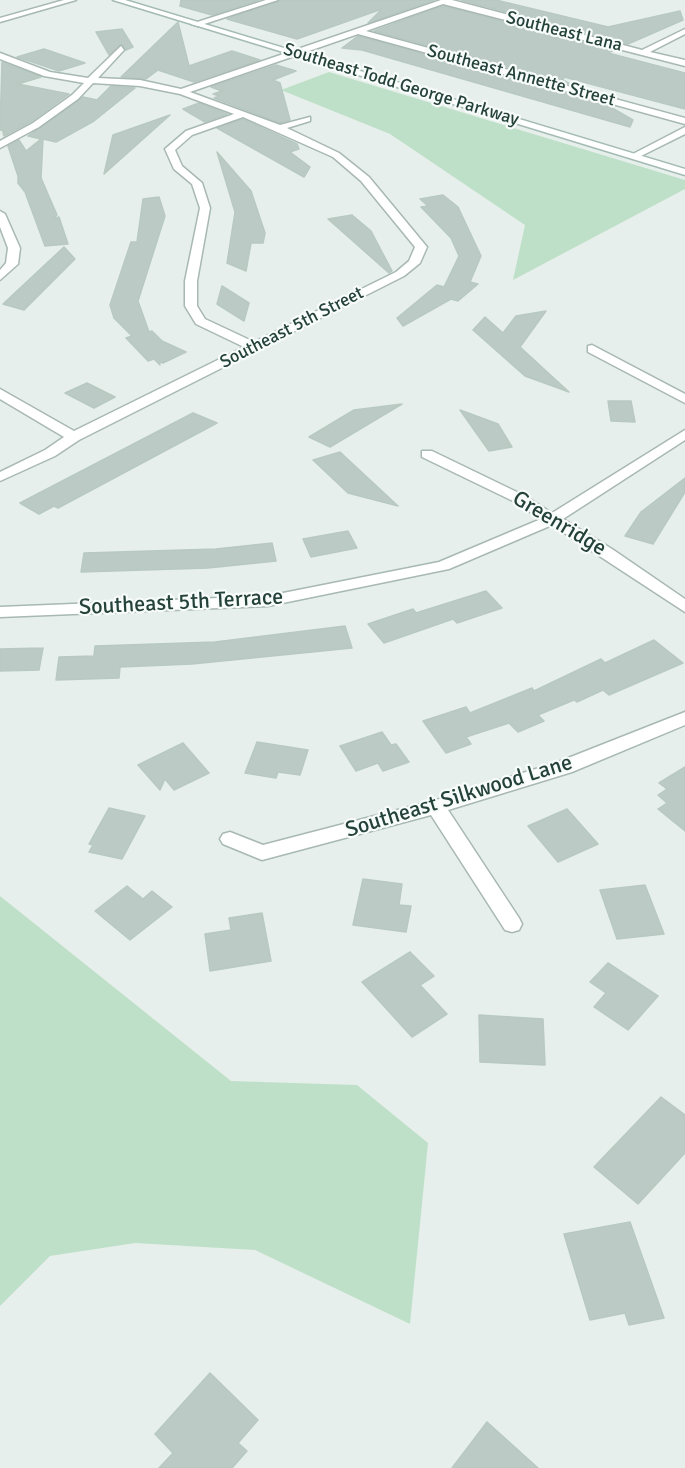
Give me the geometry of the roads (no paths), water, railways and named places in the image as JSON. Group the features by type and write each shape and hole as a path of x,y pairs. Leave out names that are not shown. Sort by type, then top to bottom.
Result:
{"street":[{"path":"0,20 72,0"},
{"name":"Southeast Todd George Parkway","path":"117,0 296,51 685,172"},
{"path":"195,24 274,0"},
{"path":"182,92 446,1"},
{"name":"Southeast Lana","path":"446,1 685,63"},
{"name":"Southeast Annette Street","path":"357,31 685,121"},
{"path":"642,52 685,32"},
{"path":"0,145 56,111 92,80 121,48"},
{"path":"0,56 47,74 140,83 182,92 278,128 307,119"},
{"path":"242,114 189,133 170,149 178,167 197,183 205,208 190,281 191,306 200,321 254,347"},
{"name":"Southeast 5th Street","path":"0,477 50,453 74,437 400,274 414,263 421,247 365,179 336,155 278,128"},
{"path":"634,156 685,130"},
{"path":"0,214 14,248 12,264 0,277"},
{"path":"592,350 685,399"},
{"path":"0,393 74,437"},
{"name":"Southeast 5th Terrace","path":"0,612 268,601 443,566 550,520 685,434"},
{"name":"Greenridge","path":"427,454 518,498 550,520 607,552 685,607"},
{"name":"Southeast Silkwood Lane","path":"230,839 261,853 436,807 565,767 685,718"},
{"path":"436,807 512,924"}]}
